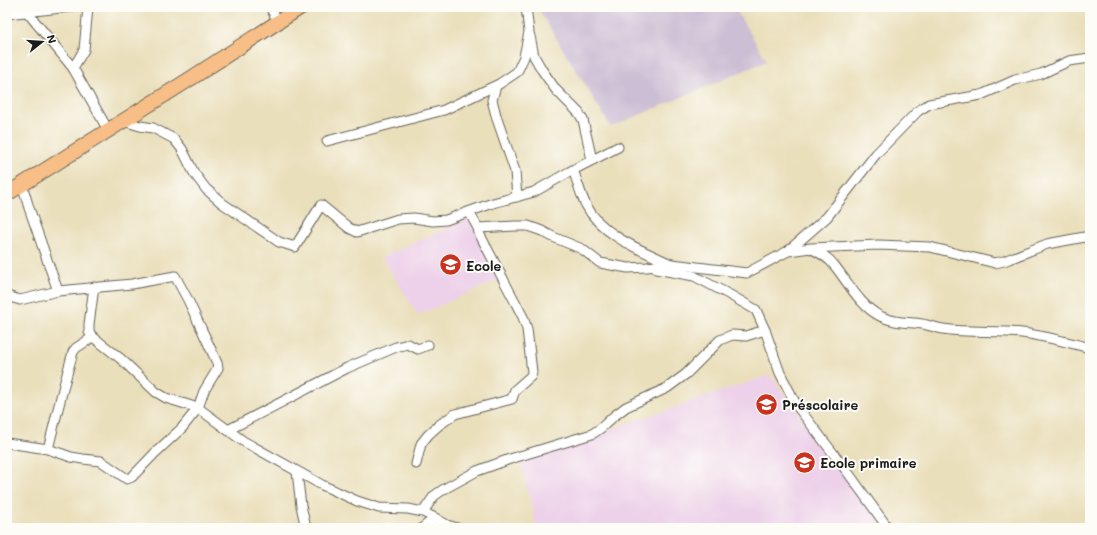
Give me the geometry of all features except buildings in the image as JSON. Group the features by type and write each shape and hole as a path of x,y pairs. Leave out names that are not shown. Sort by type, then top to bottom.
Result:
{"main road":[{"path":"7,194 301,7"}],"street":[{"path":"7,14 24,9 57,9 70,7"},
{"path":"73,68 84,50 88,7"},
{"path":"270,7 278,21"},
{"path":"526,7 528,32 534,56 556,90 583,120 592,160"},
{"path":"24,9 73,68 108,130"},
{"path":"328,141 444,110 496,86 517,72 524,57 528,32"},
{"path":"478,228 528,226 582,249 600,263 628,268 646,268 672,264 748,273 788,251 827,217 876,154 918,111 929,104 981,95 1014,80 1041,74 1069,61 1090,58"},
{"path":"496,86 492,100 515,171 517,197"},
{"path":"123,121 153,128 174,139 182,149 194,173 206,189 222,203 279,242 294,247 322,205 349,228 357,232 398,219 414,218 433,221 446,220 493,203 534,192 618,147"},
{"path":"573,170 585,205 600,223 627,244 672,264"},
{"path":"22,184 28,208 58,291"},
{"path":"416,464 421,444 439,425 455,414 512,399 515,390 531,376 532,372 528,329 469,212"},
{"path":"788,251 811,248 878,245 930,247 995,263 1048,244 1090,236"},
{"path":"811,248 824,255 834,264 853,291 866,305 879,316 892,321 949,329 1046,336 1090,348"},
{"path":"646,268 694,276 756,310 766,330 780,373 797,406 888,528"},
{"path":"7,296 20,300 58,291 132,284 175,276 188,300 218,368 204,391 198,408 182,428 155,452 132,477 127,479 101,461 71,457 48,449 7,443"},
{"path":"94,287 89,332 121,359 156,392 166,398 198,408 243,441 322,485 369,506 379,508 408,509 423,512 447,525 457,528"},
{"path":"423,512 434,496 478,471 510,459 592,434 626,407 667,388 690,370 720,340 732,335 746,336 766,330"},
{"path":"48,449 73,352 76,348 94,337"},
{"path":"228,430 346,368 396,347 408,344 418,348 428,345"},
{"path":"297,472 301,506 306,528"},
{"path":"422,528 435,518"}],"shaded area":[{"path":"537,7 734,7 767,61 611,127"},
{"path":"469,218 501,279 418,315 382,257"},
{"path":"770,375 885,528 537,528 520,460"}],"place":[{"name":"Ecole","path":"450,265"},
{"name":"Préscolaire","path":"767,404"},
{"name":"Ecole primaire","path":"805,462"}]}
